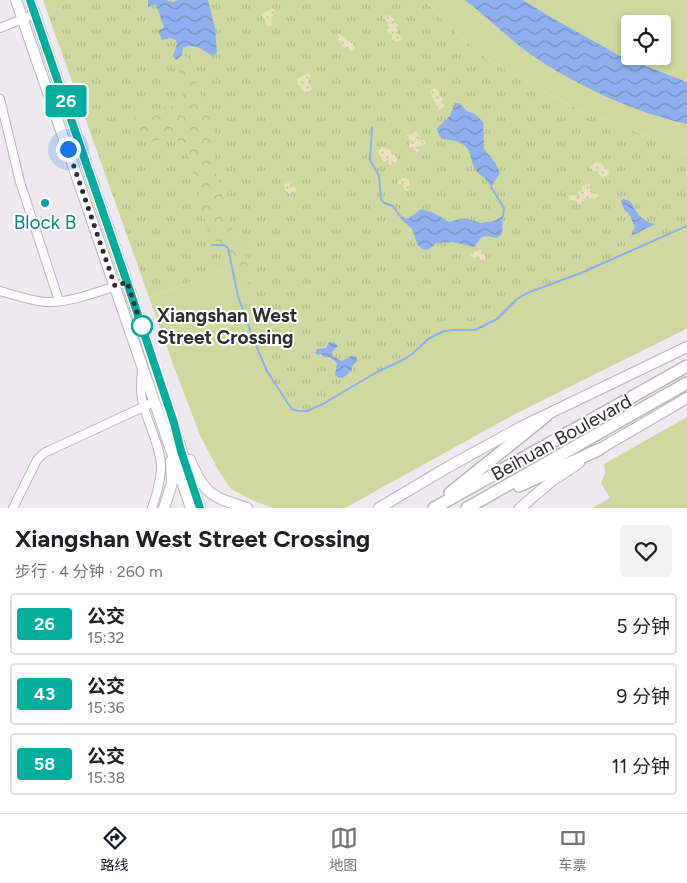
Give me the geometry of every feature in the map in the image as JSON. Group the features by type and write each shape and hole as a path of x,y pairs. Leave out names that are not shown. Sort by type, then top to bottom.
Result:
{"highway":[{"name":"Beihuan Boulevard","path":"434,508 687,366"},
{"name":"Beihuan Boulevard","path":"468,508 687,383"},
{"path":"429,508 546,416"},
{"path":"468,508 598,450"}],"main road":[{"path":"16,0 165,435 194,504"},
{"path":"30,0 174,423 194,504"},
{"path":"380,507 472,453 687,347"},
{"path":"520,508 553,480 598,450 687,398"},
{"path":"174,423 200,481 206,489 219,499 247,508"},
{"path":"164,508 170,494 172,476 165,435"}],"street":[{"path":"0,28 35,14"},
{"path":"0,99 20,182 59,301"},
{"path":"0,291 39,301 59,301 127,282"},
{"path":"142,367 140,389 160,456 161,466 159,488 152,508"},
{"path":"13,508 37,460 44,453 154,402"}],"green space":[{"path":"43,0 424,0 457,34 488,59 527,82 577,109 656,139 687,155 687,226 581,273 527,293 517,299 497,319 475,330 444,331 403,360 377,372 323,404 307,411 292,409 267,371 252,336 238,296 232,267 149,297"},
{"path":"424,0 687,0 687,155 656,139 577,109 488,59 457,34"},
{"path":"182,55 188,58 196,85 215,128 214,168 225,197 230,225 245,251 251,282 236,286 228,248 224,243 210,240 186,145 170,138 143,143 136,131 134,115 184,103 176,61"},
{"path":"687,226 687,328 515,414 345,508 273,508 231,489 217,468 200,435 149,297 232,267 247,322 271,378 292,409 307,411 412,354 428,339 444,331 475,330 497,319 517,299 527,293 581,273"},
{"path":"687,417 687,508 592,508 610,498 601,483 605,473 604,464"}],"sand":[{"path":"272,8 275,11 271,19 272,25 268,27 262,14"},
{"path":"390,15 394,19 394,23 399,27 396,33 400,36 401,40 397,42 392,39 392,35 387,31 388,23 383,17"},
{"path":"338,34 341,34 352,43 355,47 354,51 351,52 348,48 342,47 336,38"},
{"path":"308,73 311,75 308,81 312,89 304,92 297,79"},
{"path":"435,87 439,92 439,96 443,98 442,102 445,106 439,110 430,92"},
{"path":"415,132 420,137 418,141 424,140 426,143 419,146 419,152 415,151 413,147 409,147 411,140 408,139 407,135"},
{"path":"382,146 398,157 397,162 391,165 388,164 390,159 384,162 378,152"},
{"path":"596,162 604,166 604,169 609,170 608,175 602,177 598,170 594,172 590,167"},
{"path":"406,177 409,180 409,190 407,191 404,190 403,184 399,185 398,183 399,180"},
{"path":"290,183 290,189 294,186 297,188 295,193 289,194 285,190 284,184"},
{"path":"590,183 590,192 599,196 597,199 584,199 584,203 580,205 577,201 567,199 568,196 575,195 580,198 578,192 582,190 582,186"},
{"path":"480,250 486,256 485,260 470,256 470,253"}],"water":[{"path":"148,0 173,2 178,0 208,0 215,28 217,52 213,56 195,46 187,46 183,48 182,55 176,60 173,56 177,44 176,40 170,38 162,40 158,30 164,28 156,4 148,7"},
{"path":"465,0 523,0 621,56 621,65 643,65 687,82 687,124 647,113 585,86 547,65 513,41"},
{"path":"455,103 459,103 483,122 484,149 496,164 500,173 491,187 487,180 476,170 464,145 452,140 442,139 439,135 437,128 450,116"},
{"path":"623,199 630,201 643,219 655,224 631,236 635,227 629,214 624,209 621,201"},
{"path":"421,209 432,212 449,222 464,218 481,223 494,221 503,216 502,234 497,238 483,237 474,247 453,242 437,243 425,250 419,246 413,231 403,222 400,216 408,219"},
{"path":"329,342 335,343 338,346 332,352 333,356 342,361 351,356 356,356 357,361 352,366 352,369 342,378 335,375 337,363 330,357 324,357 321,354 315,353 317,349 326,348"}],"waterway":[{"path":"372,127 370,160 379,176 381,199 384,203 393,206 400,216"},
{"path":"491,187 504,208 503,216"},
{"path":"212,245 224,245 228,248 238,296 267,371 292,409 307,411 323,404 377,372 403,360 428,339 444,331 475,330 497,319 517,299 527,293 581,273 687,226"}],"bus line":[{"name":"26","path":"30,0 127,282 200,508"}],"place":[{"name":"Block B","path":"45,203"},
{"name":"Xiangshan West Street Crossing","path":"142,326"}],"route":[{"path":"68,149 115,286 127,282 143,331 142,326"}]}
